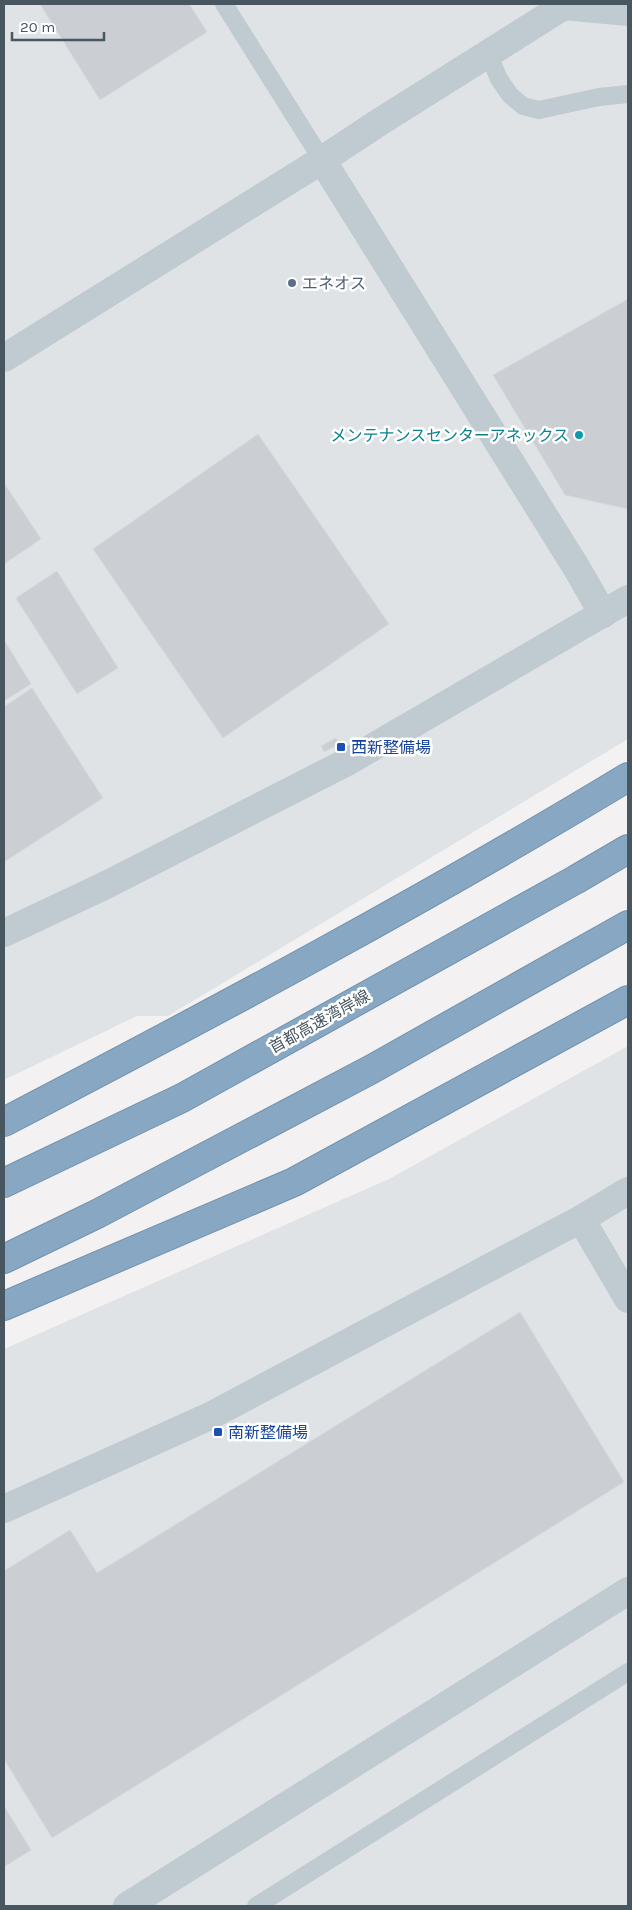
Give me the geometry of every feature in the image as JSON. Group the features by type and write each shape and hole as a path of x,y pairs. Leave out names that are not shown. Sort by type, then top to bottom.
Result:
{"highway":[{"path":"4,1122 314,958 550,824 628,777"},
{"name":"首都高速湾岸線","path":"4,1183 182,1098 575,880 628,848"},
{"path":"4,1259 97,1214 372,1069 628,925"},
{"path":"4,1306 294,1182 628,1000"}],"street":[{"path":"4,358 322,160 565,5 628,12"},
{"path":"322,160 571,559 603,614"},
{"path":"4,933 106,885 348,761 628,599"},
{"path":"4,1509 210,1416 580,1220 628,1191"},
{"path":"580,1220 628,1299"},
{"path":"127,1906 628,1591"}],"lane":[{"path":"224,4 322,160"},
{"path":"488,53 499,79 510,95 523,106 539,110 599,97 628,94"},
{"path":"256,1906 628,1672"}],"shaded area":[{"path":"4,4 628,4 628,739 168,1016 137,1016 4,1080"},
{"path":"628,1046 628,1906 4,1906 4,1349 389,1179"}],"building":[{"path":"40,4 189,4 207,32 100,100"},
{"name":"メンテナンスセンターアネックス","path":"628,299 628,509 565,495 493,375"},
{"path":"258,434 389,624 223,738 93,549"},
{"path":"4,483 41,539 4,564"},
{"path":"57,571 118,668 77,694 16,598"},
{"path":"4,640 31,684 4,701"},
{"path":"32,688 103,798 4,862 4,707"},
{"path":"336,738 339,744 324,752 321,746"},
{"path":"520,1312 624,1482 52,1838 4,1759 4,1571 70,1530 97,1573"},
{"path":"4,1806 31,1850 4,1867"}],"place":[{"name":"エネオス","path":"292,283"},
{"name":"メンテナンスセンターアネックス","path":"579,435"},
{"name":"西新整備場","path":"341,747"},
{"name":"南新整備場","path":"218,1432"}]}
